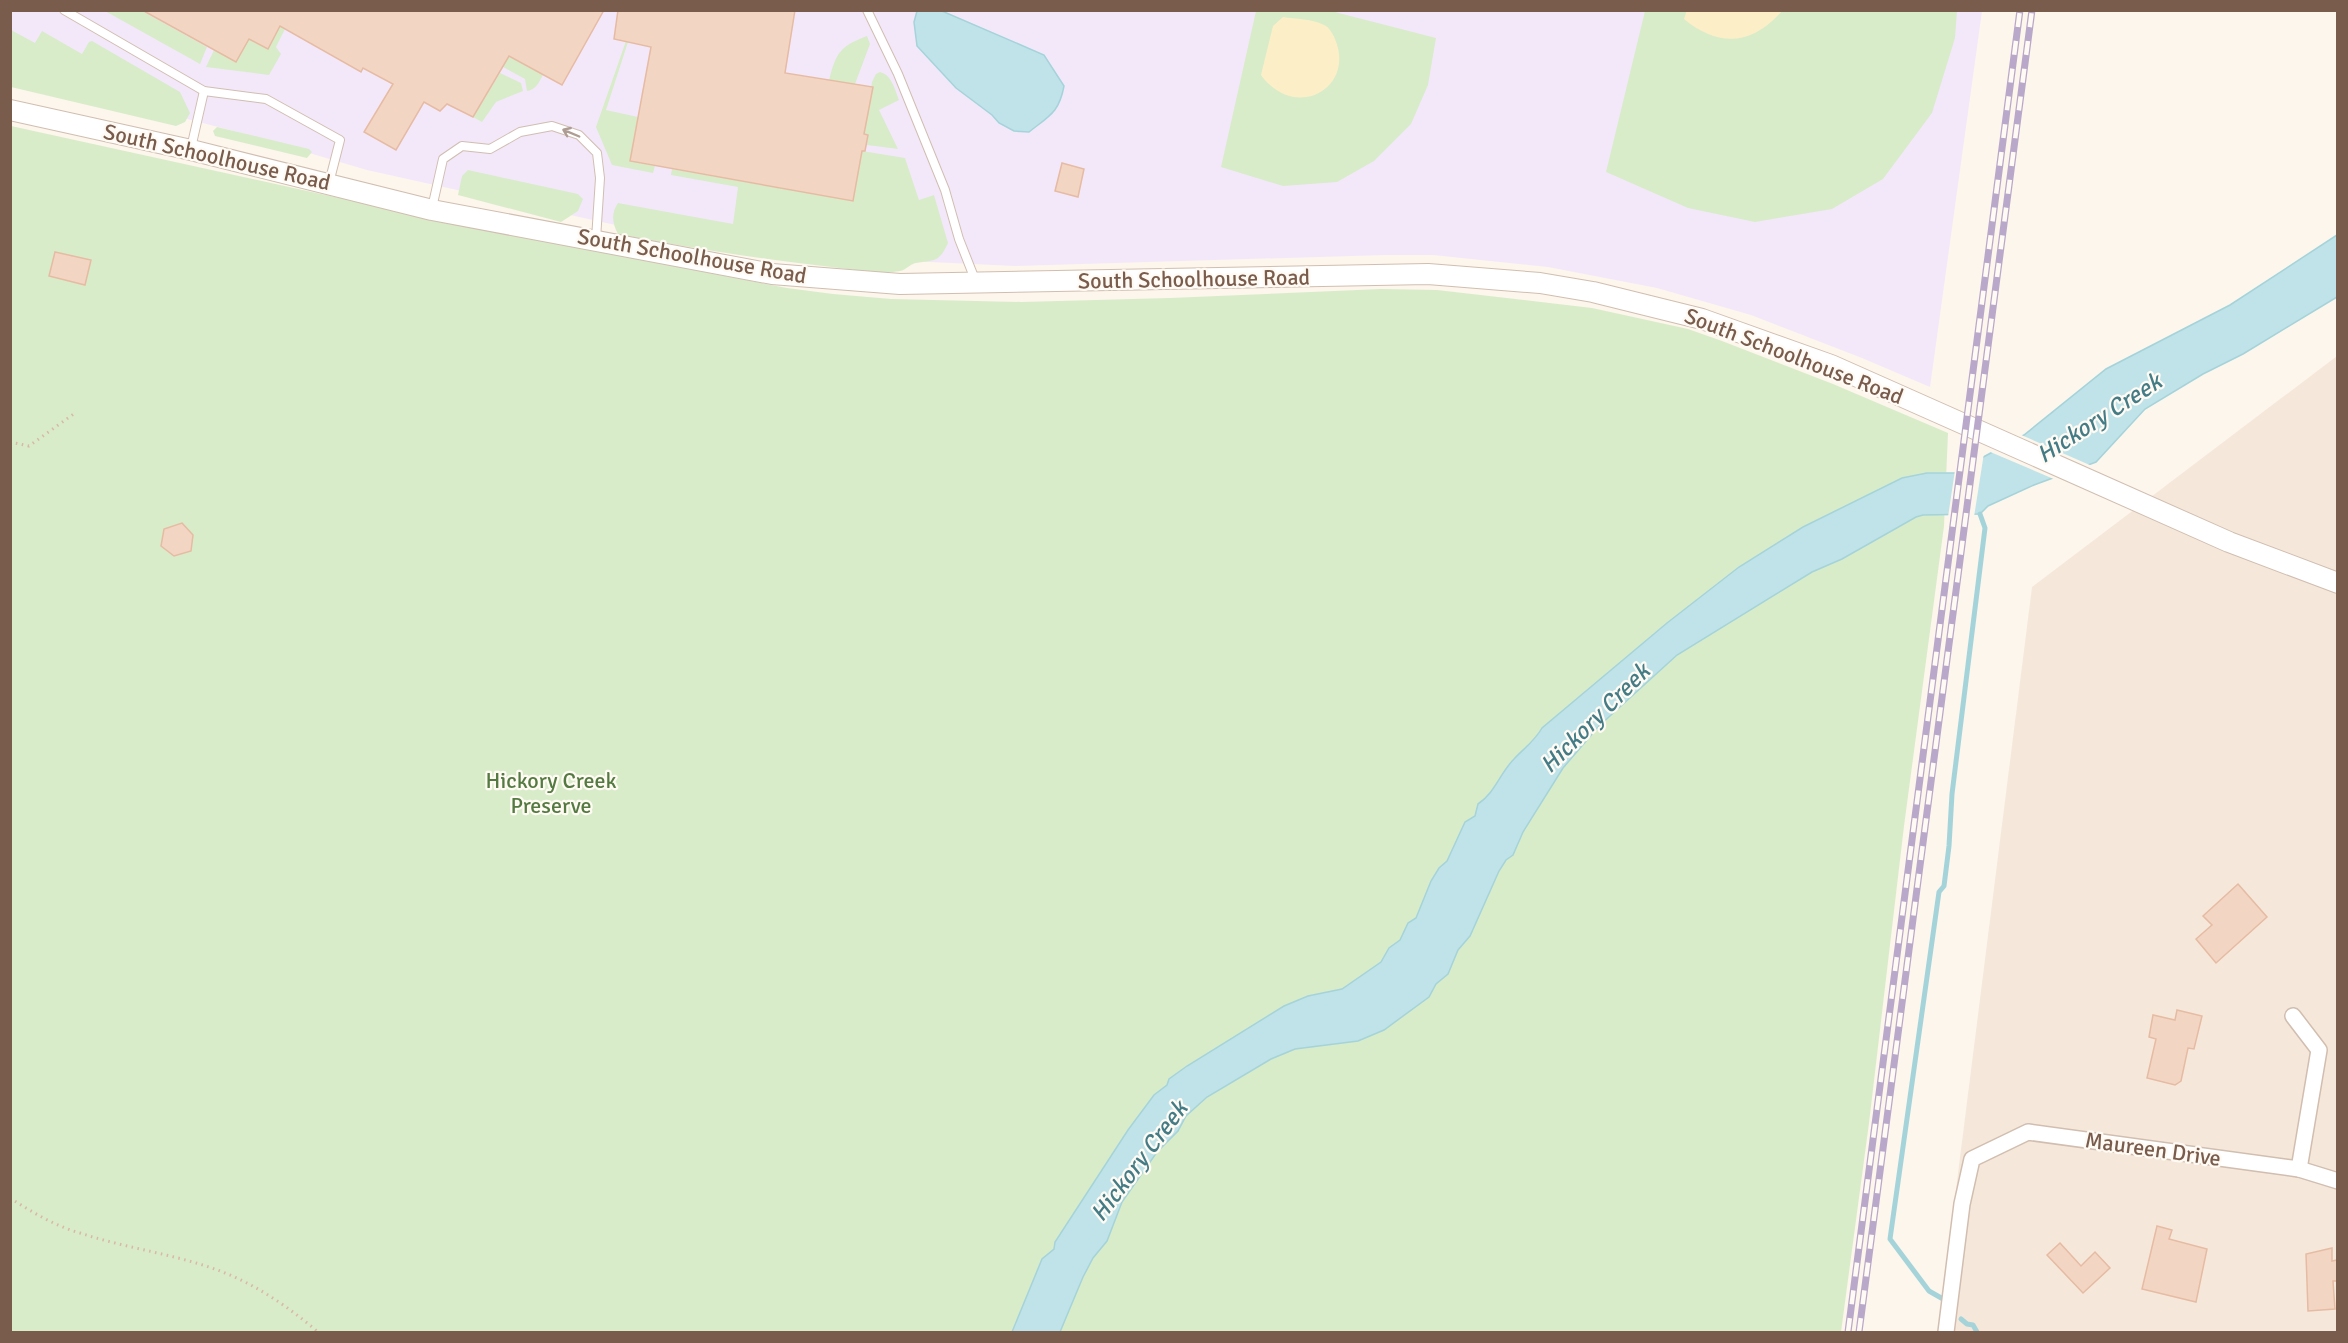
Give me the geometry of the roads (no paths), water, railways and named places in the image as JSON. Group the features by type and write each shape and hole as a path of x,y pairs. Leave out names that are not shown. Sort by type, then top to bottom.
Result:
{"street":[{"name":"South Schoolhouse Road","path":"10,110 191,150 432,210 772,274 900,284 1428,274 1540,284 1593,292 1702,319 1831,365 2229,542 2337,583"},
{"path":"2293,1016 2319,1050 2299,1169"},
{"name":"Maureen Drive","path":"1946,1332 1962,1204 1972,1159 2028,1132 2299,1169 2337,1181"}],"lane":[{"path":"64,10 204,91 266,99 340,140 329,183"},
{"path":"867,10 898,74 945,190 959,238 977,283"},
{"path":"191,150 204,91"},
{"path":"432,210 443,159 462,146 490,149 520,132 552,126 579,135 597,153 600,178 596,241"}],"water":[{"path":"917,11 942,11 1044,55 1064,86 1056,108 1048,118 1029,132 1014,131 999,123 956,88 917,46 914,22"},
{"name":"Hickory Creek","path":"2337,235 2337,297 2243,354 2203,374 2145,409 2096,462 2034,485 1988,506 1980,514 1916,517 1842,559 1812,572 1677,655 1599,726 1563,768 1523,832 1513,855 1506,860 1499,871 1470,936 1458,950 1448,974 1436,984 1429,997 1384,1030 1358,1041 1295,1049 1271,1059 1207,1097 1186,1116 1178,1131 1157,1152 1122,1202 1107,1241 1093,1258 1083,1277 1060,1332 1012,1332 1042,1259 1054,1249 1055,1242 1128,1130 1154,1095 1167,1085 1169,1079 1187,1066 1284,1006 1308,996 1342,989 1381,962 1389,948 1400,940 1408,923 1416,918 1431,881 1439,868 1447,861 1465,822 1475,816 1478,804 1489,794 1509,765 1542,728 1667,623 1739,567 1803,527 1902,478 1927,473 1961,473 1976,461 2024,435 2106,369 2230,305"}],"waterway":[{"path":"1943,1299 1929,1291 1890,1239 1939,892 1944,886 1949,846 1952,794 1985,528 1980,514"},
{"path":"1961,1319 1973,1325 1977,1332"}],"railway":[{"path":"1848,1332 2020,10"},
{"path":"1859,1332 2032,10"}],"park label":[{"name":"Hickory Creek Preserve","path":"551,792"}]}
